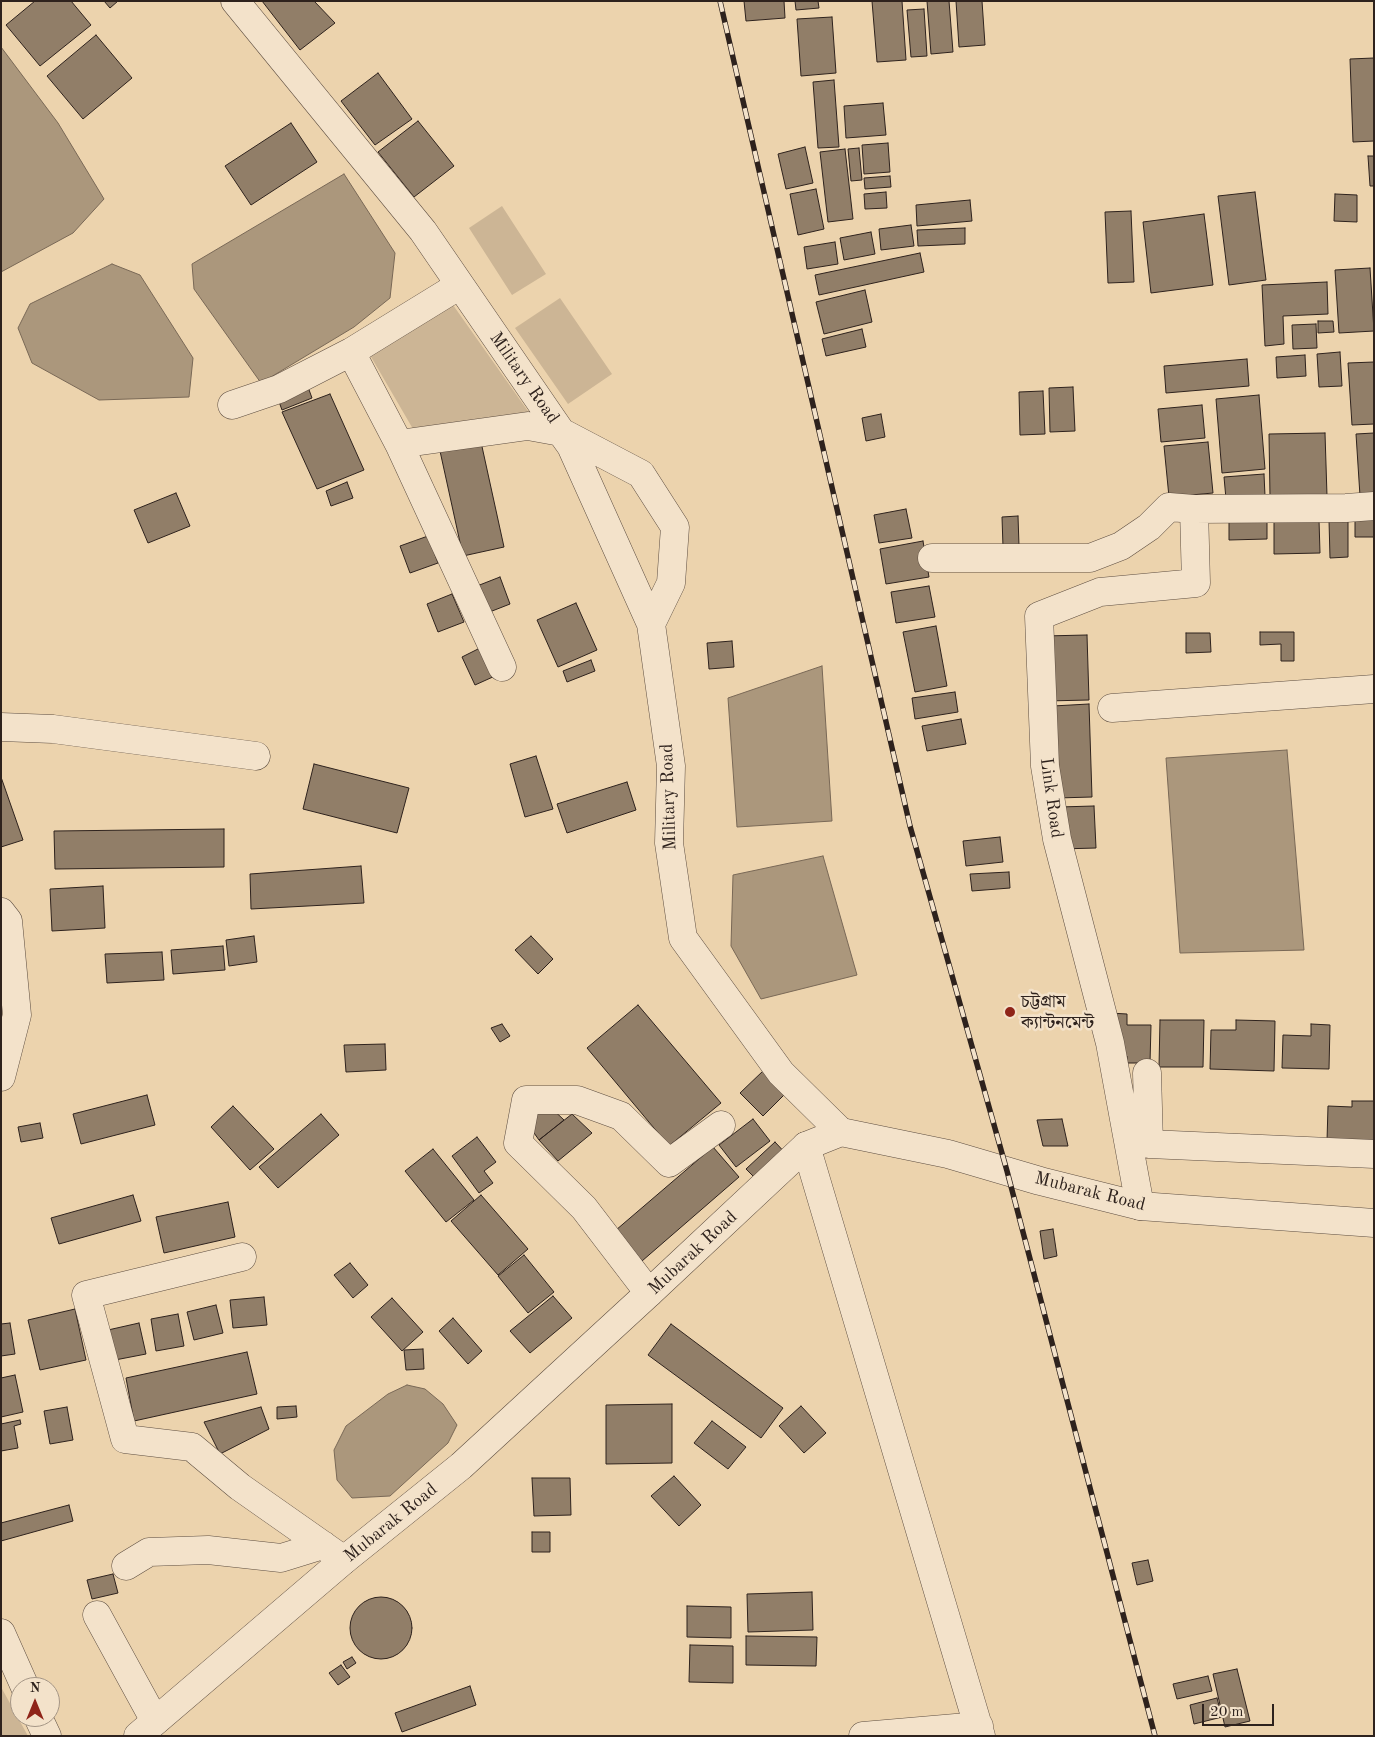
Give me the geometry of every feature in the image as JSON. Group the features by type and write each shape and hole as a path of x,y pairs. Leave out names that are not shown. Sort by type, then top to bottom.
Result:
{"street":[{"name":"Military Road","path":"235,1 422,231 561,432 641,474 675,527 671,582 651,624 671,766 669,843 683,938 780,1074 841,1132"},
{"path":"232,405 279,389 352,352 460,285"},
{"path":"352,352 399,444 502,667"},
{"path":"399,444 528,426 561,432 571,446 651,624"},
{"path":"932,558 1090,558 1122,546 1149,527 1169,507 1194,509 1346,508 1374,506"},
{"name":"Link Road","path":"1140,1206 1110,1043 1057,839 1045,766 1039,616 1100,592 1196,582 1194,509"},
{"path":"1112,708 1374,688"},
{"path":"1,727 53,729 256,756"},
{"path":"1,912 8,921 17,1015 1,1077"},
{"path":"1147,1073 1149,1144 1374,1154"},
{"path":"650,1293 584,1208 518,1143 526,1100 577,1100 621,1116 669,1163 720,1125"},
{"name":"Mubarak Road","path":"146,1728 334,1553 461,1466 650,1293 806,1146 841,1132 948,1154 1140,1206 1374,1223"},
{"path":"806,1146 980,1731 863,1736"},
{"path":"242,1257 86,1295 124,1439 192,1447 240,1487 334,1553"},
{"path":"126,1566 149,1552 208,1550 282,1558 334,1553"},
{"path":"97,1615 146,1728"},
{"path":"1,1633 21,1677"}],"shaded area":[{"path":"1,47 58,123 104,199 73,233 1,272"},
{"path":"344,174 395,253 390,298 354,327 261,383 194,289 192,264"},
{"path":"502,206 546,274 512,295 469,228"},
{"path":"112,264 140,275 193,358 189,397 99,400 32,363 18,328 30,304"},
{"path":"560,298 612,374 568,404 515,328"},
{"path":"453,305 530,414 413,429 370,355"},
{"path":"822,666 832,821 737,827 728,698"},
{"path":"1287,750 1304,950 1180,953 1166,758"},
{"path":"823,856 857,975 761,999 731,946 733,875"},
{"path":"407,1385 425,1389 443,1404 457,1425 448,1443 390,1496 352,1498 337,1480 334,1450 346,1426 388,1394"},
{"path":"1,1687 10,1703 10,1727 23,1727 28,1736 1,1736"}],"building":[{"path":"35,1 71,1 91,25 40,66 6,25"},
{"path":"104,1 118,1 110,8"},
{"path":"262,1 314,1 335,23 300,50"},
{"path":"744,1 784,1 785,18 746,21"},
{"path":"795,1 818,1 819,8 796,10"},
{"path":"872,1 902,1 906,60 877,62"},
{"path":"927,1 949,1 953,52 931,54"},
{"path":"956,1 982,1 985,45 959,47"},
{"path":"924,9 927,56 911,57 907,10"},
{"path":"832,17 836,73 801,76 797,19"},
{"path":"96,35 132,78 83,119 47,76"},
{"path":"1374,58 1374,141 1353,142 1350,59"},
{"path":"378,73 412,119 375,145 341,101"},
{"path":"834,80 839,147 818,148 813,82"},
{"path":"883,103 886,135 846,138 844,106"},
{"path":"418,121 454,166 414,197 378,152"},
{"path":"291,123 317,162 251,205 225,166"},
{"path":"888,143 890,172 864,174 862,145"},
{"path":"805,147 813,183 786,189 778,154"},
{"path":"859,148 862,180 851,181 848,149"},
{"path":"845,149 853,219 828,222 820,152"},
{"path":"1368,156 1374,156 1374,186 1370,186"},
{"path":"890,176 891,187 865,189 864,178"},
{"path":"816,189 824,229 798,235 790,194"},
{"path":"886,192 887,208 865,209 864,194"},
{"path":"1255,192 1266,280 1229,285 1218,196"},
{"path":"1335,194 1357,195 1357,222 1334,221"},
{"path":"970,200 972,221 917,226 916,205"},
{"path":"1131,211 1134,282 1108,283 1105,212"},
{"path":"1204,214 1213,285 1151,293 1143,222"},
{"path":"911,225 914,246 881,250 879,229"},
{"path":"965,228 965,244 918,246 917,230"},
{"path":"871,232 875,254 844,260 840,238"},
{"path":"835,242 838,264 807,269 804,247"},
{"path":"920,253 924,272 819,295 815,275"},
{"path":"1370,268 1374,331 1339,333 1335,270"},
{"path":"1327,282 1328,314 1283,316 1284,344 1265,346 1262,285"},
{"path":"865,290 872,322 824,334 816,302"},
{"path":"1318,321 1333,321 1334,332 1318,333"},
{"path":"1316,324 1317,348 1293,349 1292,325"},
{"path":"862,329 866,347 826,356 822,339"},
{"path":"1340,352 1342,386 1319,387 1317,354"},
{"path":"1305,355 1306,376 1277,378 1276,357"},
{"path":"1247,359 1249,386 1166,393 1164,366"},
{"path":"1374,362 1374,424 1352,425 1348,363"},
{"path":"308,387 312,398 282,410 278,399"},
{"path":"1073,387 1075,431 1050,432 1049,388"},
{"path":"1043,391 1045,434 1020,435 1019,392"},
{"path":"330,394 364,470 317,489 282,412"},
{"path":"1259,395 1265,469 1222,473 1216,399"},
{"path":"1202,405 1205,438 1161,442 1158,409"},
{"path":"881,414 885,437 866,441 862,418"},
{"path":"1325,433 1327,496 1270,497 1269,434"},
{"path":"1374,433 1374,495 1360,496 1356,434"},
{"path":"481,442 504,547 463,556 440,451"},
{"path":"1208,442 1213,493 1169,497 1164,446"},
{"path":"1264,474 1265,496 1226,499 1224,477"},
{"path":"347,482 353,498 331,506 326,491"},
{"path":"176,493 190,526 148,543 134,510"},
{"path":"906,509 912,538 879,543 874,515"},
{"path":"1229,514 1267,514 1267,539 1229,540"},
{"path":"1018,516 1019,546 1003,547 1002,517"},
{"path":"1374,517 1374,537 1355,537 1355,518"},
{"path":"1274,520 1319,520 1320,553 1274,554"},
{"path":"1329,520 1348,520 1348,557 1330,558"},
{"path":"428,536 438,563 410,573 400,546"},
{"path":"923,541 929,577 886,584 880,549"},
{"path":"500,577 510,604 487,613 477,586"},
{"path":"929,586 935,617 896,623 891,592"},
{"path":"452,594 464,622 438,632 427,604"},
{"path":"576,603 597,650 558,667 537,620"},
{"path":"936,626 947,686 915,692 903,632"},
{"path":"1260,632 1294,632 1294,661 1281,661 1281,644 1260,645"},
{"path":"1186,633 1210,633 1211,652 1186,653"},
{"path":"1087,635 1089,700 1046,701 1044,636"},
{"path":"732,641 734,667 709,669 707,643"},
{"path":"482,647 495,676 475,685 462,657"},
{"path":"591,660 595,671 567,682 563,671"},
{"path":"955,692 958,712 915,719 912,698"},
{"path":"1089,704 1092,797 1057,798 1053,706"},
{"path":"961,719 966,744 927,751 922,726"},
{"path":"536,756 553,809 525,817 510,764"},
{"path":"314,764 409,788 397,833 303,809"},
{"path":"1,777 23,840 1,847"},
{"path":"627,782 636,810 567,833 557,804"},
{"path":"1094,806 1096,848 1060,849 1059,807"},
{"path":"224,829 224,867 55,869 54,831"},
{"path":"1000,837 1003,862 966,866 963,841"},
{"path":"361,866 364,903 251,909 250,874"},
{"path":"1009,872 1010,888 972,891 970,874"},
{"path":"103,886 105,928 52,931 50,889"},
{"path":"254,936 257,962 229,966 226,940"},
{"path":"531,936 553,959 538,974 515,950"},
{"path":"223,946 225,970 173,974 171,950"},
{"path":"162,952 164,980 107,983 105,954"},
{"path":"638,1005 721,1103 669,1146 587,1048"},
{"path":"1109,1013 1127,1014 1127,1025 1151,1025 1150,1063 1127,1063 1127,1056 1108,1056"},
{"path":"1160,1020 1204,1020 1203,1067 1159,1067"},
{"path":"1236,1020 1275,1021 1274,1071 1210,1069 1211,1030 1236,1030"},
{"path":"502,1024 510,1036 500,1042 491,1028"},
{"path":"1311,1024 1330,1025 1329,1069 1282,1068 1283,1035 1311,1036"},
{"path":"385,1044 386,1070 346,1072 344,1045"},
{"path":"763,1071 785,1094 763,1116 740,1093"},
{"path":"147,1095 155,1125 81,1144 73,1114"},
{"path":"1352,1101 1374,1101 1374,1142 1327,1141 1328,1106 1352,1107"},
{"path":"548,1105 564,1120 539,1140 527,1123"},
{"path":"233,1106 274,1149 250,1170 211,1127"},
{"path":"321,1114 339,1135 278,1188 259,1167"},
{"path":"572,1114 592,1133 558,1161 539,1140"},
{"path":"753,1119 770,1141 736,1167 719,1145"},
{"path":"1062,1119 1068,1146 1043,1146 1037,1120"},
{"path":"40,1123 43,1138 21,1142 18,1127"},
{"path":"477,1137 496,1162 484,1171 493,1183 479,1193 452,1156"},
{"path":"775,1142 789,1157 761,1184 746,1169"},
{"path":"713,1147 739,1177 642,1261 616,1230"},
{"path":"433,1149 474,1200 446,1222 405,1171"},
{"path":"133,1195 141,1221 59,1244 51,1218"},
{"path":"481,1195 528,1249 498,1275 451,1221"},
{"path":"228,1202 235,1237 164,1253 156,1217"},
{"path":"1053,1229 1057,1256 1044,1259 1040,1231"},
{"path":"524,1255 554,1292 528,1313 498,1276"},
{"path":"350,1263 368,1285 353,1298 334,1275"},
{"path":"553,1296 572,1318 530,1353 510,1331"},
{"path":"264,1297 267,1325 233,1328 230,1300"},
{"path":"392,1298 423,1332 402,1351 371,1317"},
{"path":"216,1305 223,1333 194,1340 187,1312"},
{"path":"75,1309 86,1360 40,1370 28,1320"},
{"path":"178,1314 184,1346 156,1351 151,1319"},
{"path":"453,1318 482,1351 468,1364 439,1331"},
{"path":"10,1323 15,1354 1,1356 1,1324"},
{"path":"139,1323 146,1354 115,1360 108,1330"},
{"path":"671,1324 783,1408 761,1438 648,1355"},
{"path":"423,1349 424,1369 406,1370 404,1350"},
{"path":"247,1352 257,1394 134,1421 126,1378"},
{"path":"15,1375 23,1412 1,1417 1,1378"},
{"path":"672,1404 672,1463 606,1464 606,1405"},
{"path":"296,1406 297,1417 277,1419 277,1407"},
{"path":"801,1406 826,1433 804,1453 779,1426"},
{"path":"67,1407 73,1440 50,1444 44,1411"},
{"path":"261,1407 269,1429 220,1454 204,1422"},
{"path":"20,1420 21,1424 14,1426 18,1448 1,1451 1,1424"},
{"path":"712,1421 746,1447 728,1469 694,1443"},
{"path":"674,1476 701,1505 679,1526 651,1496"},
{"path":"532,1478 570,1478 571,1515 534,1516"},
{"path":"69,1505 73,1521 1,1541 1,1523"},
{"path":"532,1532 550,1532 550,1552 532,1552"},
{"path":"1148,1560 1153,1581 1137,1585 1132,1563"},
{"path":"113,1574 118,1593 92,1599 87,1580"},
{"path":"812,1592 813,1630 748,1632 747,1594"},
{"path":"375,1597 387,1597 403,1606 410,1616 412,1628 410,1640 403,1650 387,1659 375,1659 364,1654 355,1645 350,1634 350,1622 355,1611 364,1602"},
{"path":"687,1606 731,1607 731,1638 687,1637"},
{"path":"746,1636 817,1637 816,1666 746,1665"},
{"path":"690,1645 733,1646 733,1683 689,1682"},
{"path":"352,1657 356,1663 347,1669 343,1662"},
{"path":"341,1665 350,1677 338,1685 329,1673"},
{"path":"1237,1669 1250,1721 1225,1727 1213,1674"},
{"path":"1208,1676 1212,1691 1177,1699 1173,1684"},
{"path":"470,1686 476,1705 402,1732 395,1713"},
{"path":"1217,1698 1222,1717 1194,1724 1190,1705"}],"railway":[{"path":"720,1 910,826 1007,1171 1155,1736"}],"place":[{"name":"চট্টগ্রাম ক্যান্টনমেন্ট","path":"1010,1012"}]}
